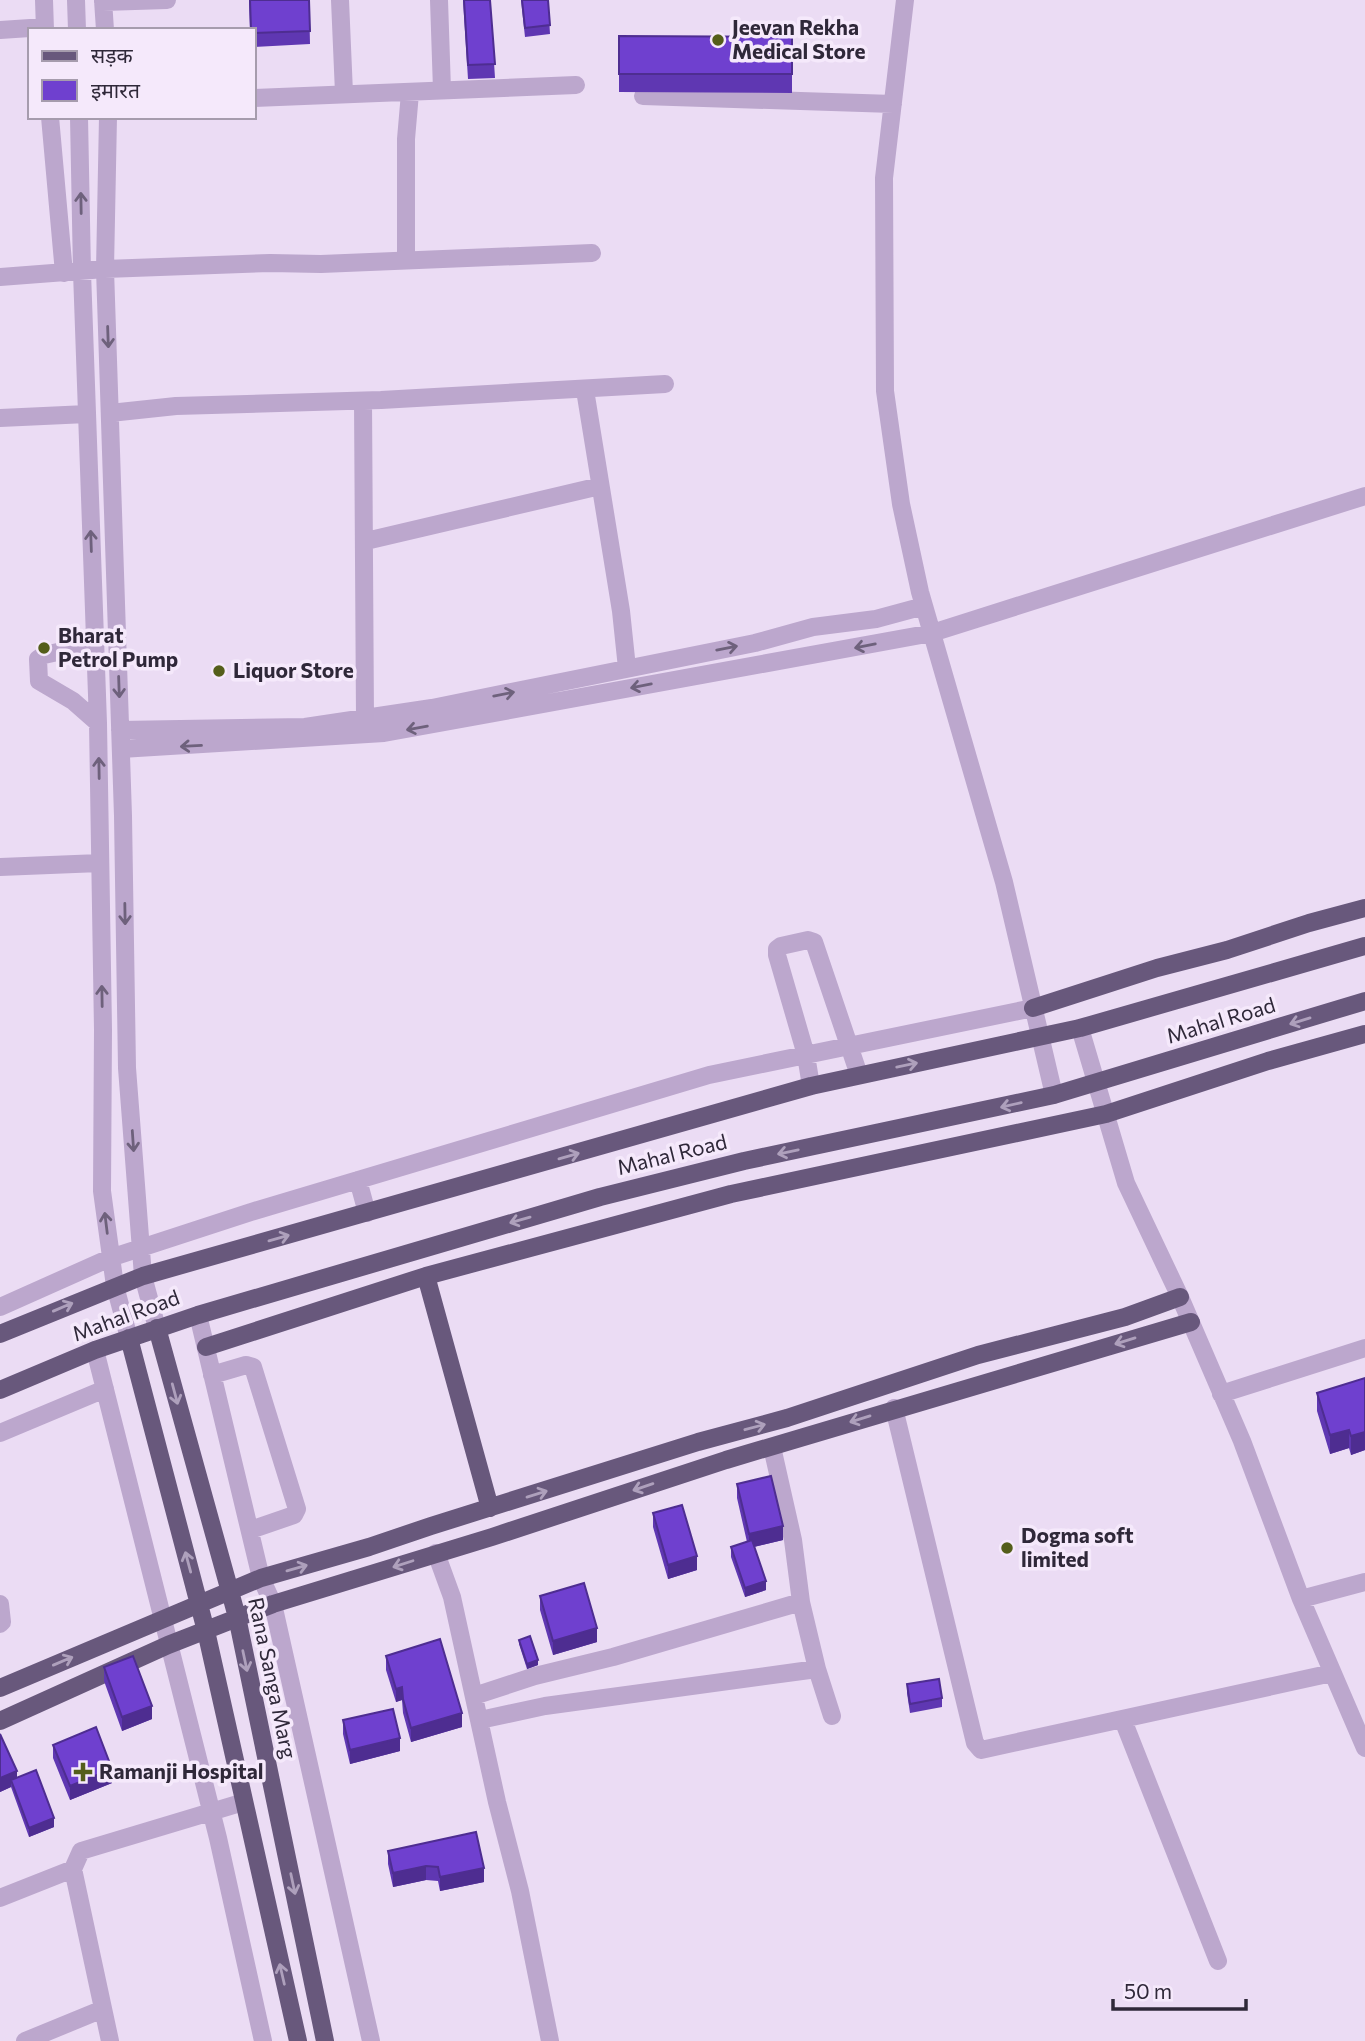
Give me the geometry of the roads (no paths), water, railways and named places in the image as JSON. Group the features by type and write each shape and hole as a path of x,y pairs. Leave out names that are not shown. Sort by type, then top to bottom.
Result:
{"main road":[{"path":"1033,1008 1157,968 1227,950 1365,908"},
{"name":"Mahal Road","path":"0,1334 143,1276 811,1086 1080,1028 1365,946"},
{"name":"Mahal Road","path":"0,1390 157,1328 561,1208 744,1161 1054,1095 1365,1001"},
{"path":"206,1347 426,1276 731,1194 1107,1114 1268,1060 1365,1034"},
{"path":"561,1208 569,1238"},
{"path":"426,1276 490,1508"},
{"path":"0,1688 261,1577 369,1548 698,1442 787,1418 978,1355 1125,1317 1180,1297"},
{"path":"0,1721 168,1645 273,1604 894,1408 1191,1322"},
{"name":"Rana Sanga Marg","path":"157,1328 237,1617 325,2041"},
{"path":"129,1338 206,1631 298,2041"}],"street":[{"path":"44,0 45,28"},
{"path":"76,0 78,28"},
{"path":"105,28 103,1 167,0"},
{"path":"340,0 344,93"},
{"path":"439,0 442,90"},
{"path":"905,0 884,178 885,391 901,504 924,606 1004,882 1054,1095"},
{"path":"0,30 28,29"},
{"path":"256,98 576,85"},
{"path":"406,260 406,139 410,93"},
{"path":"643,96 892,104"},
{"path":"50,119 73,272 87,414 98,723 102,1191 115,1286 129,1338"},
{"path":"73,272 79,119"},
{"path":"108,119 105,269 121,749 127,1068 143,1276 157,1328"},
{"path":"0,276 105,269 592,253"},
{"path":"110,413 176,407 363,401 665,384"},
{"path":"585,390 621,611 627,668"},
{"path":"363,401 366,541 365,718"},
{"path":"0,418 87,414"},
{"path":"366,541 600,486"},
{"path":"121,749 384,733 932,633 1365,496"},
{"path":"120,730 304,727 432,708 755,643 813,627 876,619 924,606"},
{"path":"95,638 76,648 44,655 38,659 38,666 39,681 73,701 98,723"},
{"path":"0,867 100,863"},
{"path":"811,1086 806,1055 777,955 780,946 808,940 814,942 859,1074"},
{"path":"0,1307 110,1258 251,1212 709,1074 1033,1008"},
{"path":"1080,1028 1126,1183 1222,1394 1301,1599 1365,1748"},
{"path":"358,1180 367,1213"},
{"path":"198,1315 261,1577 273,1604 371,2041"},
{"path":"1222,1394 1365,1348"},
{"path":"96,1350 211,1812 263,2041"},
{"path":"212,1376 246,1365 253,1367 297,1509 294,1515 250,1530"},
{"path":"0,1433 105,1389"},
{"path":"894,1408 975,1743 981,1750 1332,1672"},
{"path":"772,1447 793,1540 801,1602 817,1669 832,1716"},
{"path":"436,1553 452,1597 497,1802 520,1891 550,2041"},
{"path":"1301,1599 1365,1582"},
{"path":"474,1696 535,1676 613,1657 801,1602"},
{"path":"0,1604 0,1624"},
{"path":"480,1720 545,1706 817,1669"},
{"path":"1123,1720 1218,1961"},
{"path":"110,2041 73,1869 81,1851 244,1802"},
{"path":"0,1898 73,1869"},
{"path":"25,2041 103,2009"}],"place":[{"name":"Jeevan Rekha Medical Store","path":"718,40"},
{"name":"Bharat Petrol Pump","path":"44,648"},
{"name":"Liquor Store","path":"219,671"},
{"name":"Dogma soft limited","path":"1007,1548"},
{"name":"Ramanji Hospital","path":"83,1772"}]}
